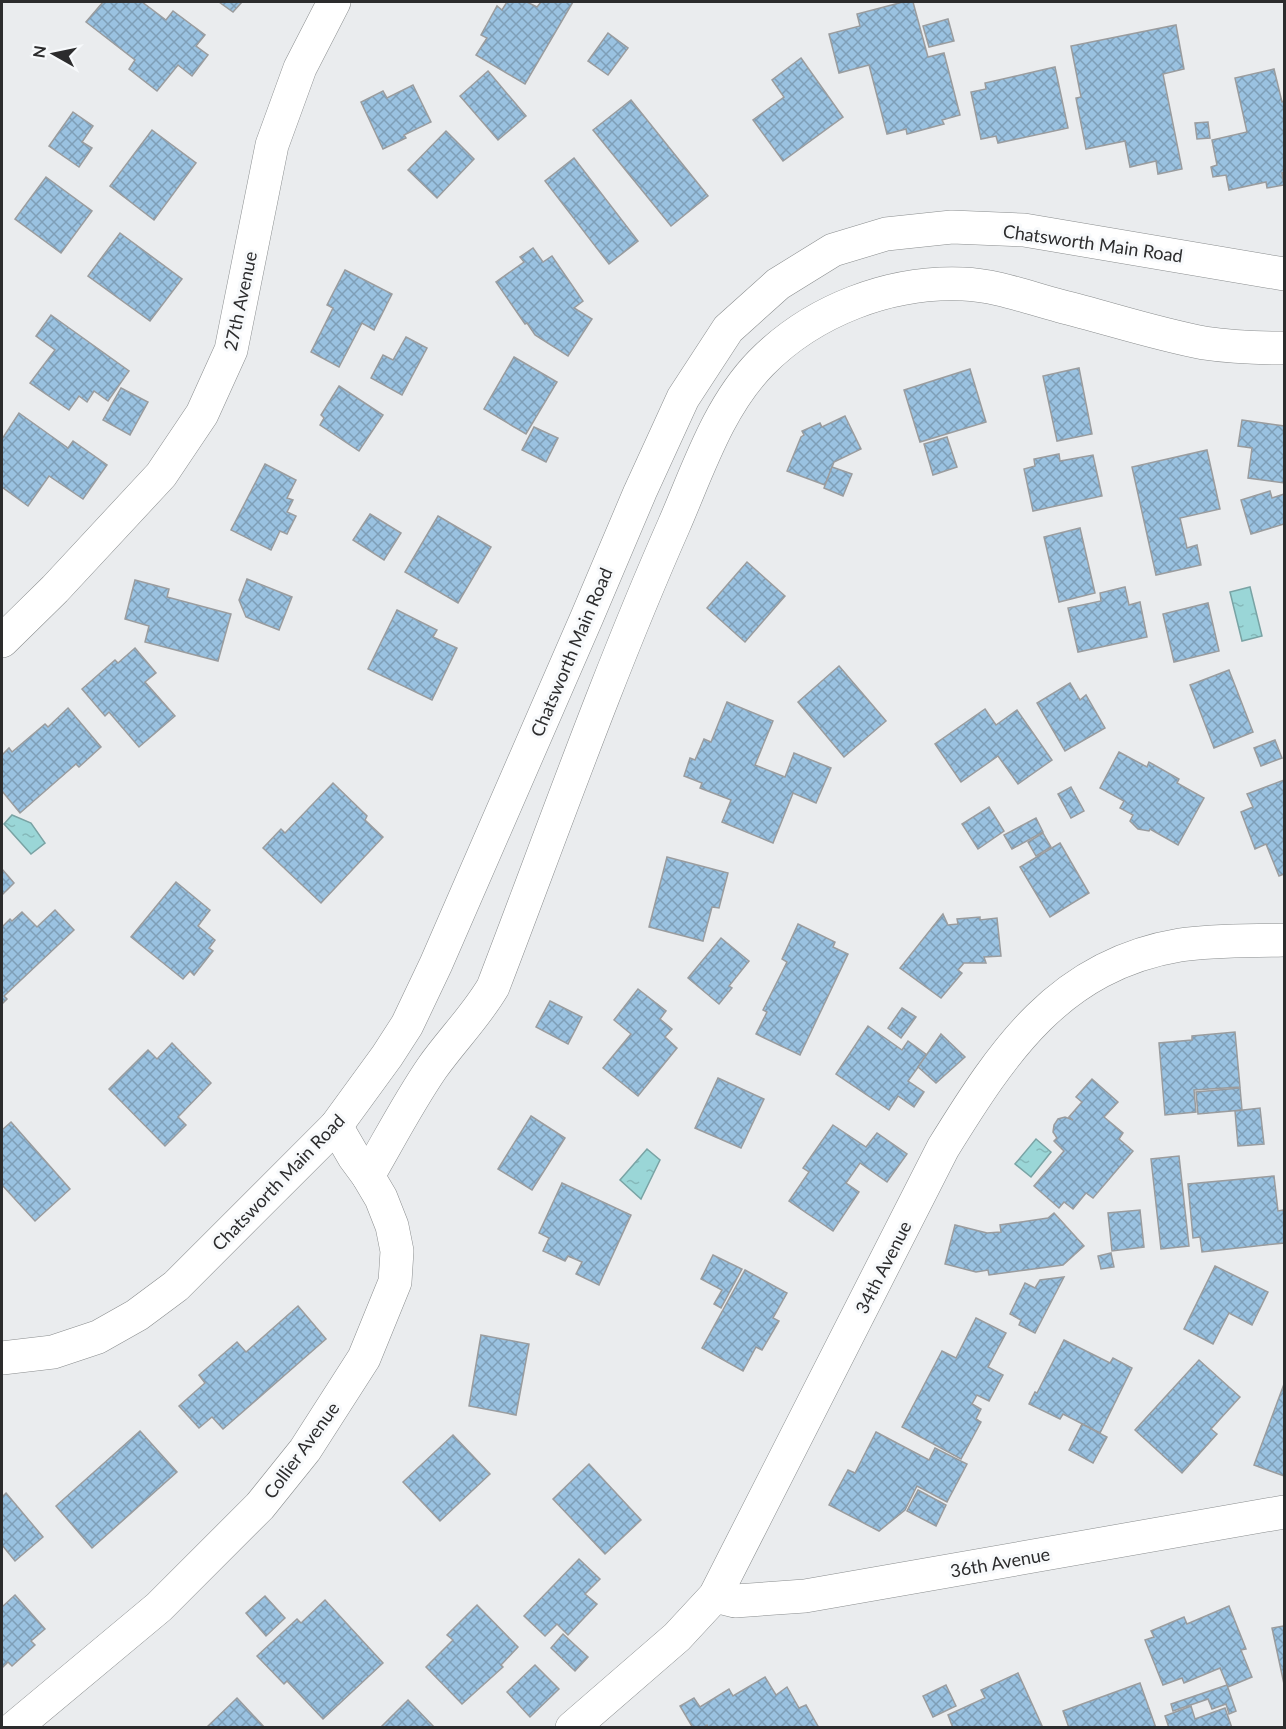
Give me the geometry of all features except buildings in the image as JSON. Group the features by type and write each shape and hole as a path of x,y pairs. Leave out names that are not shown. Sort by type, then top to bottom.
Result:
{"street":[{"name":"27th Avenue","path":"2,641 55,589 161,475 202,414 231,350 272,145 300,68 334,2"},
{"name":"Chatsworth Main Road","path":"2,1358 52,1352 98,1337 137,1314 176,1286 336,1126 387,1056 407,1025 683,398 728,328 778,284 833,250 886,234 952,227 1024,230 1284,274"},
{"path":"369,1176 406,1107 432,1068 482,1006 494,987 642,598 711,440 735,395 759,365 777,348 798,331 827,315 883,292 965,284 1018,295 1204,343 1253,348 1284,348"},
{"name":"34th Avenue","path":"572,1728 677,1637 715,1596 943,1148 979,1089 1041,1014 1071,988 1103,968 1133,957 1179,945 1215,941 1284,940"},
{"name":"Collier Avenue","path":"14,1728 159,1607 260,1506 306,1450 364,1358 395,1282 397,1251 392,1226 381,1198 336,1126"},
{"name":"36th Avenue","path":"715,1596 735,1601 805,1596 1284,1512"}],"water":[{"path":"1250,587 1262,636 1242,641 1230,592"},
{"path":"12,815 31,823 45,843 31,854 4,824"},
{"path":"1036,1139 1051,1152 1031,1177 1015,1164"},
{"path":"647,1149 660,1160 641,1199 620,1180"}]}
